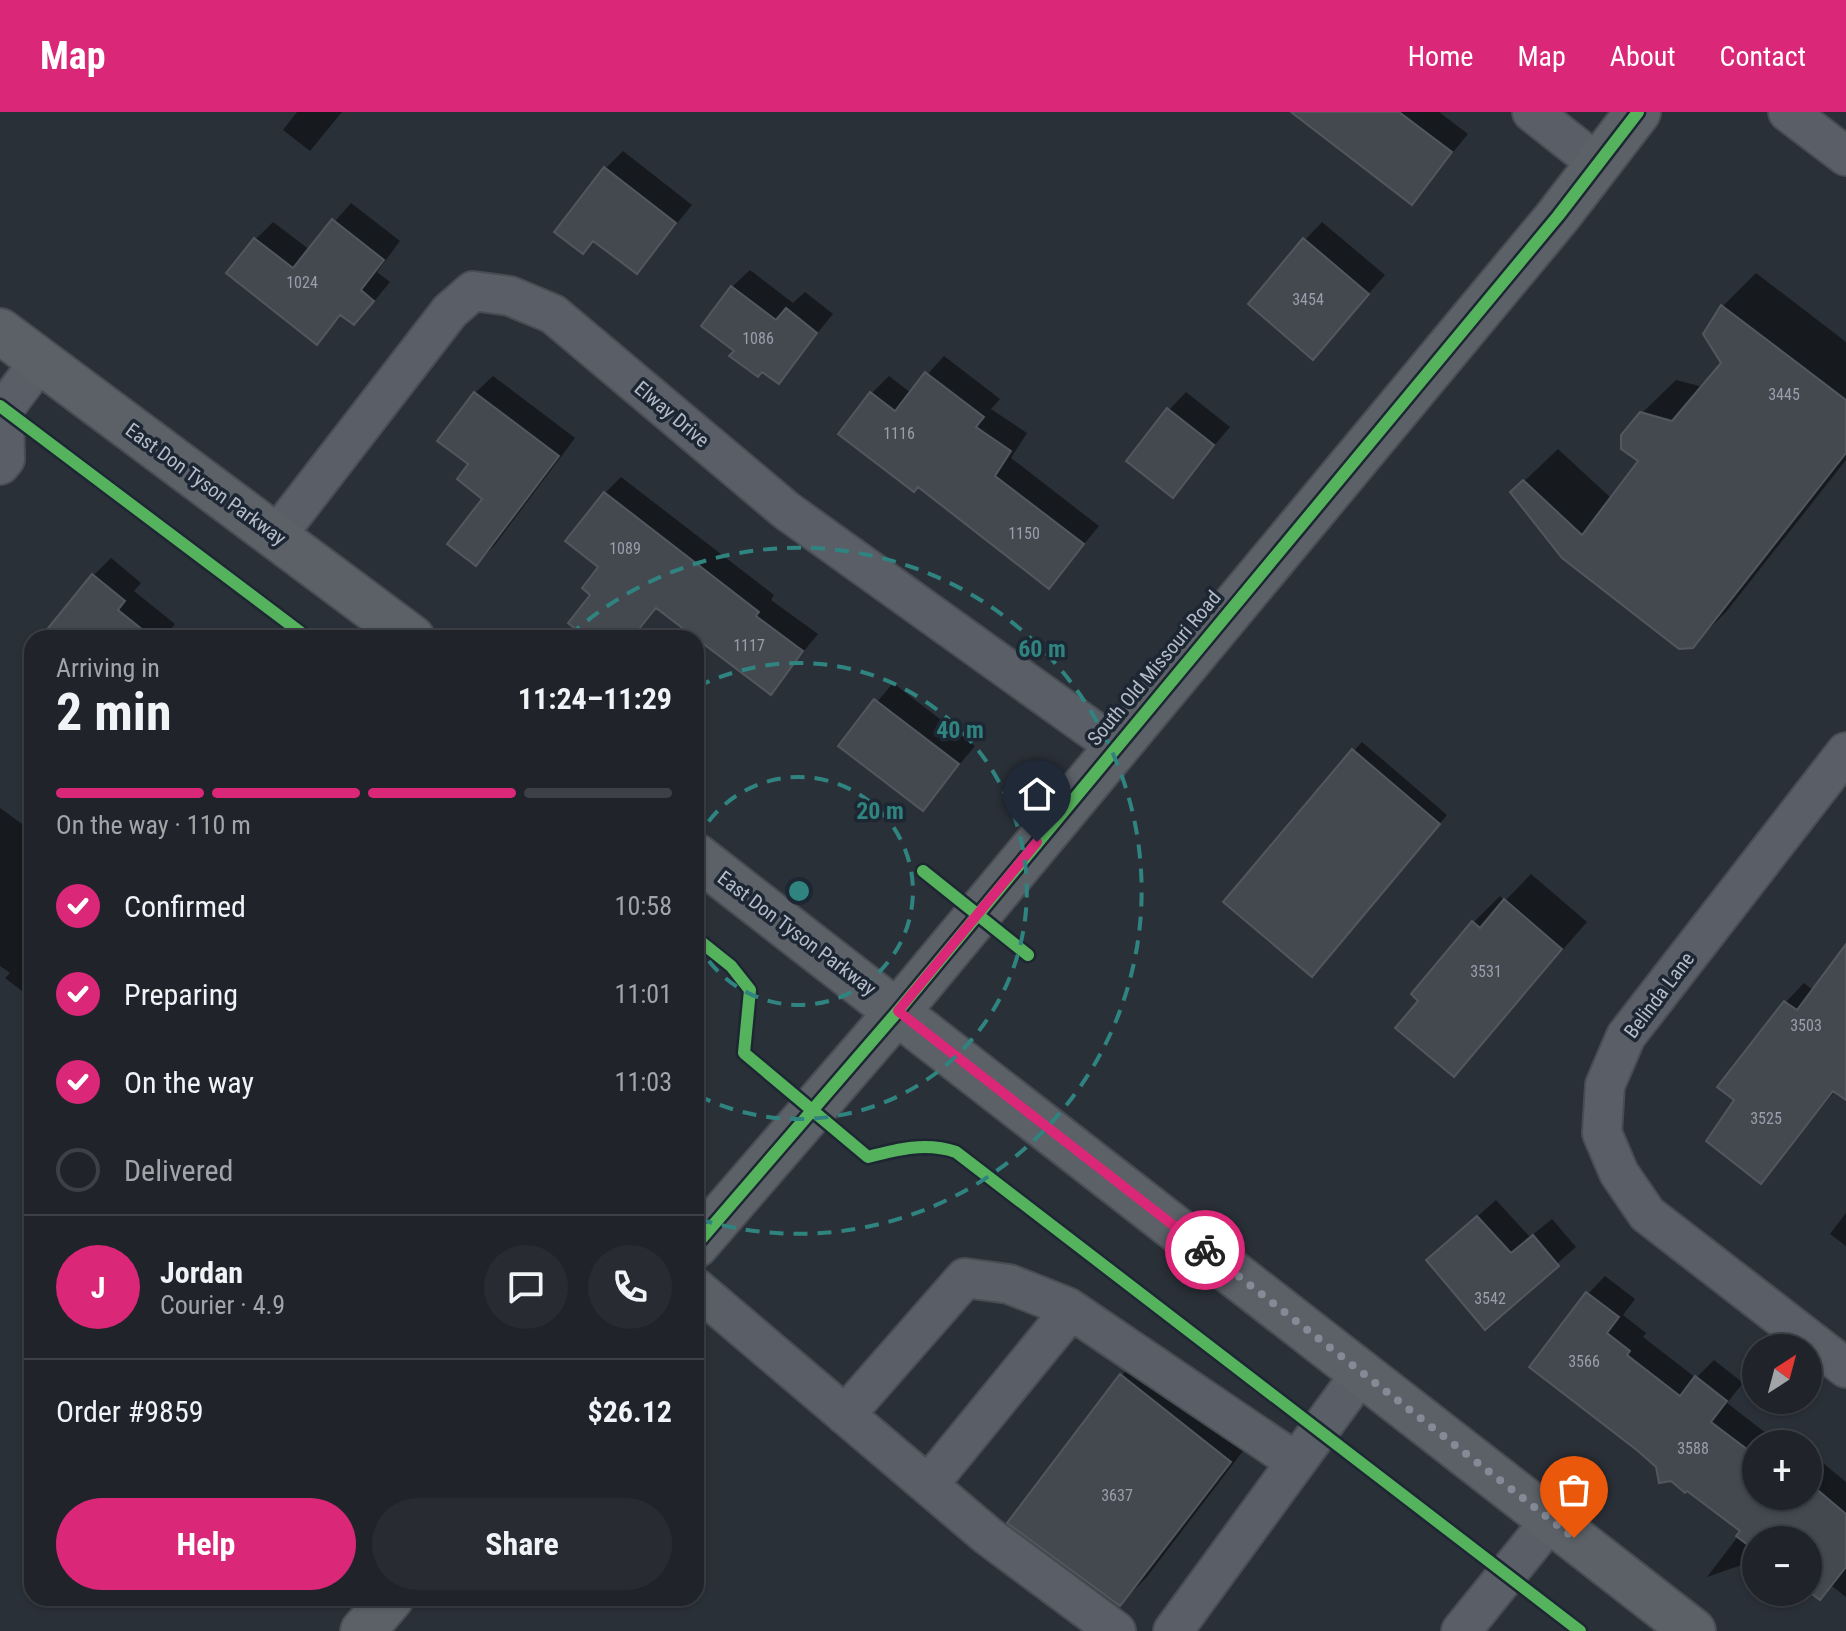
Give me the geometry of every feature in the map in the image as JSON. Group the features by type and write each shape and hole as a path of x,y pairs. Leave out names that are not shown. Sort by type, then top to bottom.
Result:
{"main road":[{"name":"South Old Missouri Road","path":"704,1236 898,1011 1638,112"},
{"name":"East Don Tyson Parkway","path":"0,331 402,630"},
{"name":"East Don Tyson Parkway","path":"704,862 1693,1631"},
{"path":"363,1631 384,1606"}],"street":[{"path":"1532,112 1598,164"},
{"path":"1788,112 1846,156"},
{"name":"Elway Drive","path":"277,535 450,311 473,291 510,296 553,314 787,511 1115,746"},
{"path":"0,465 5,459 4,409 40,361"},
{"name":"Belinda Lane","path":"1846,752 1626,1036 1605,1085 1602,1133 1619,1173 1647,1214 1846,1368"},
{"path":"845,1415 965,1278 1009,1284 1071,1310 1296,1462"},
{"path":"704,1295 1000,1545 1116,1631"},
{"path":"928,1485 1071,1310"},
{"path":"1173,1631 1362,1372"},
{"path":"1461,1631 1551,1520"}],"building":[{"path":"1291,112 1399,112 1452,152 1412,205"},
{"path":"604,167 676,223 637,274 593,241 583,254 554,232"},
{"path":"332,219 384,260 361,290 374,301 354,325 340,315 317,345 226,273 254,238 293,268"},
{"path":"1303,238 1369,294 1313,360 1248,304"},
{"path":"731,286 776,320 786,308 817,333 779,384 762,372 758,377 729,356 734,351 701,326"},
{"path":"1721,305 1846,400 1846,453 1693,648 1679,649 1562,558 1510,492 1523,480 1582,535 1638,461 1621,449 1621,435 1640,412 1672,421 1721,363 1703,334"},
{"path":"925,372 984,417 976,427 1011,451 995,476 1084,544 1049,589 918,487 914,492 838,434 870,392 895,411"},
{"path":"474,392 559,456 476,566 447,544 482,499 457,479 468,464 437,441"},
{"path":"1167,408 1214,445 1173,498 1126,461"},
{"path":"604,492 759,612 756,616 803,651 771,695 704,644 704,630 685,630 656,608 638,630 577,630 568,623 590,595 582,588 598,567 565,541"},
{"path":"92,574 125,601 118,610 143,630 46,630"},
{"path":"874,699 959,764 923,811 838,746"},
{"path":"1352,749 1440,824 1312,977 1223,902"},
{"path":"1504,899 1562,949 1454,1077 1395,1028 1418,1001 1411,994 1472,921 1480,928"},
{"path":"1846,944 1846,1100 1833,1091 1761,1184 1706,1141 1734,1100 1717,1087 1784,1001 1797,1010"},
{"path":"1477,1216 1511,1253 1533,1235 1559,1266 1485,1330 1426,1260"},
{"path":"1586,1292 1619,1317 1607,1333 1630,1351 1627,1355 1680,1396 1695,1376 1727,1401 1711,1422 1742,1445 1742,1510 1822,1510 1822,1494 1846,1514 1846,1567 1822,1597 1822,1526 1742,1526 1742,1540 1736,1536 1740,1531 1687,1491 1685,1493 1671,1481 1659,1483 1656,1467 1529,1367"},
{"path":"1120,1374 1231,1462 1120,1606 1007,1523"}],"cycle path":[{"path":"704,1236 898,1011 1558,216 1638,112"},
{"path":"0,406 297,630"},
{"path":"923,871 1028,955"},
{"path":"704,944 731,966 750,990 744,1053 868,1157 923,1147 956,1152 1580,1631"}],"way so far":[{"path":"1205,1250 1574,1538"}],"route":[{"path":"1037,842 898,1011 1205,1250"}]}
